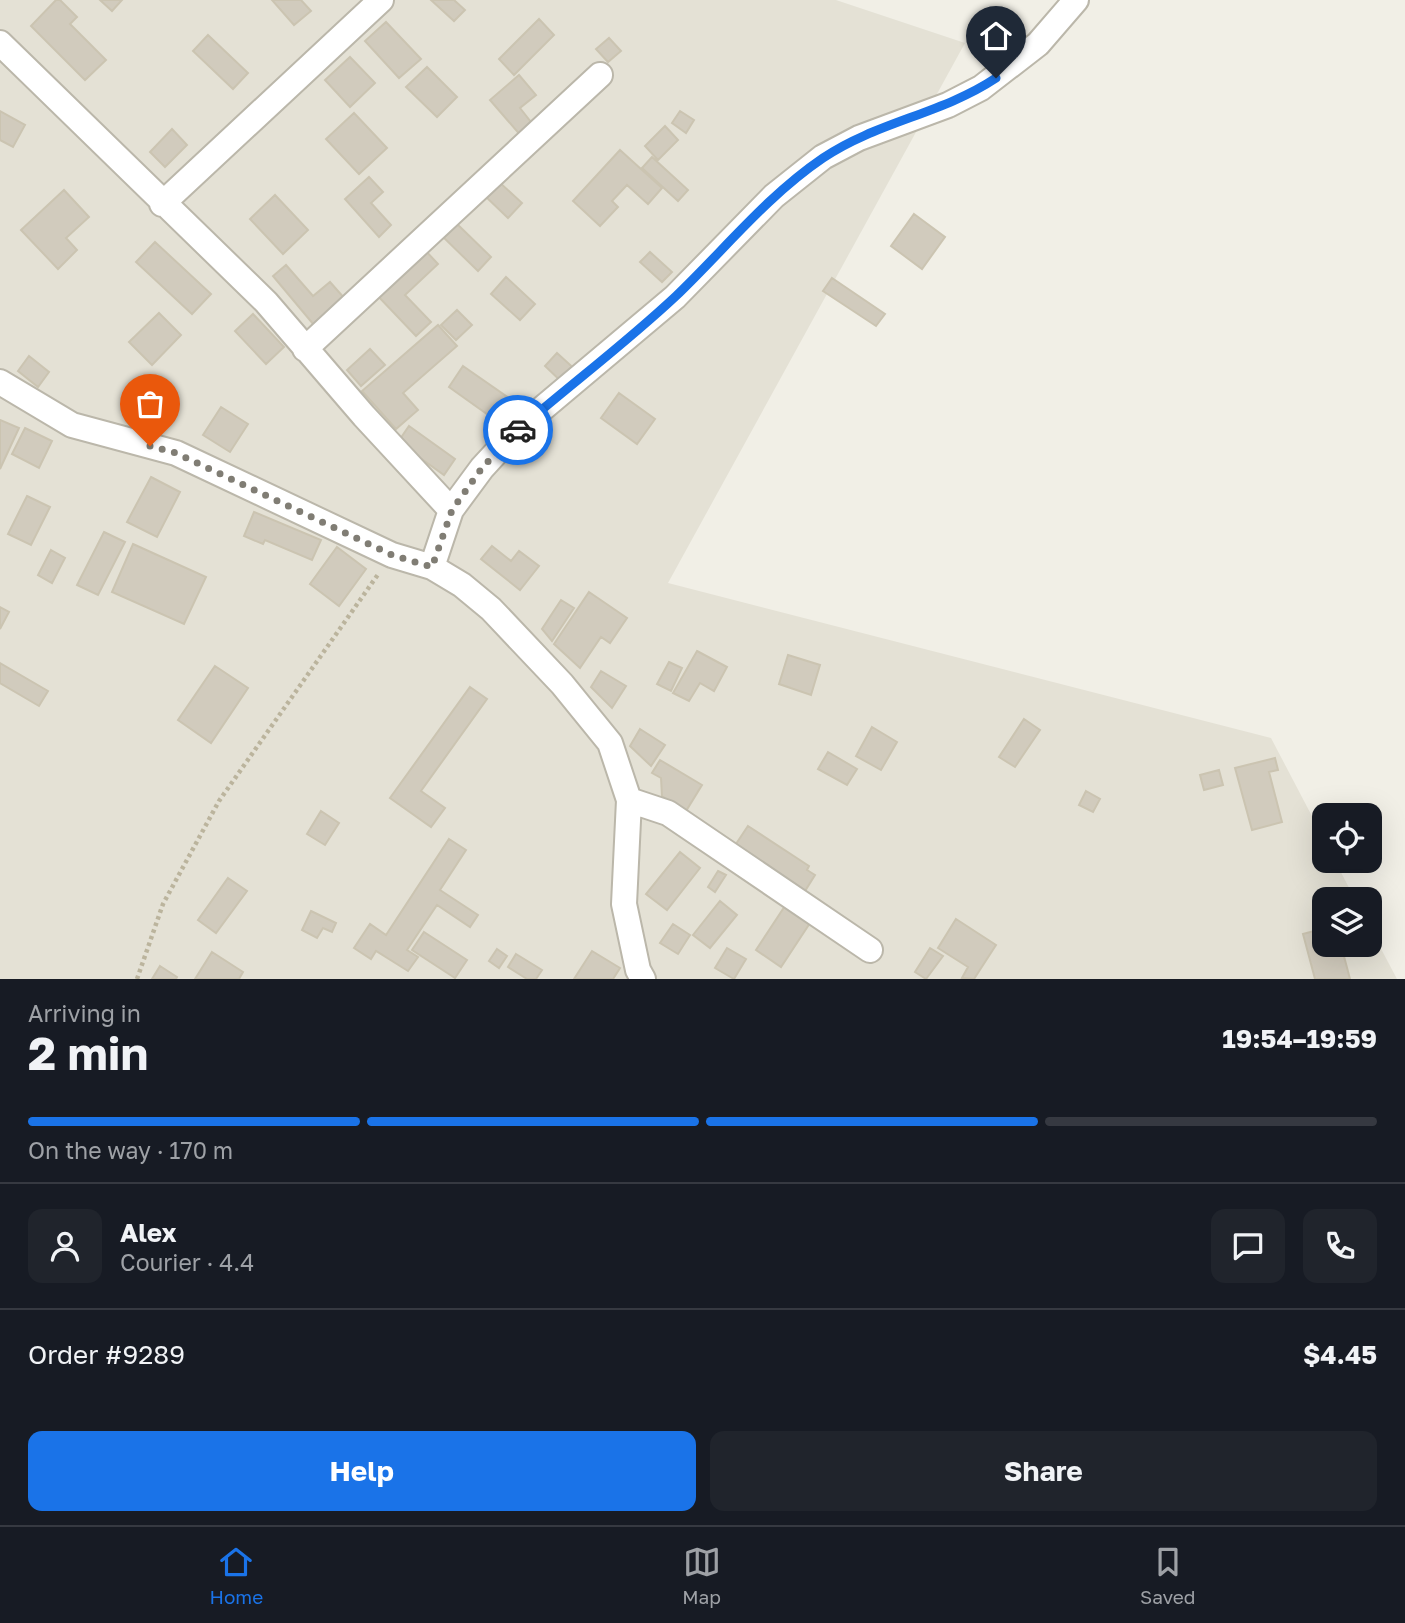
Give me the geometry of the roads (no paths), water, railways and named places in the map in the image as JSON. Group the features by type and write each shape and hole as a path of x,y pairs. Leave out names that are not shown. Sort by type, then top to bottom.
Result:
{"street":[{"path":"162,204 381,0"},
{"path":"432,567 452,510 482,468 518,429 675,297 774,196 823,157 859,138 948,105 981,88 1038,44 1076,0"},
{"path":"0,43 265,302 452,510"},
{"path":"306,349 600,75"},
{"path":"0,382 72,425 176,453 392,555 432,567 462,585 491,609 562,684 610,743 629,800 624,904 638,970 643,979"},
{"path":"629,800 668,813 870,950"}]}
